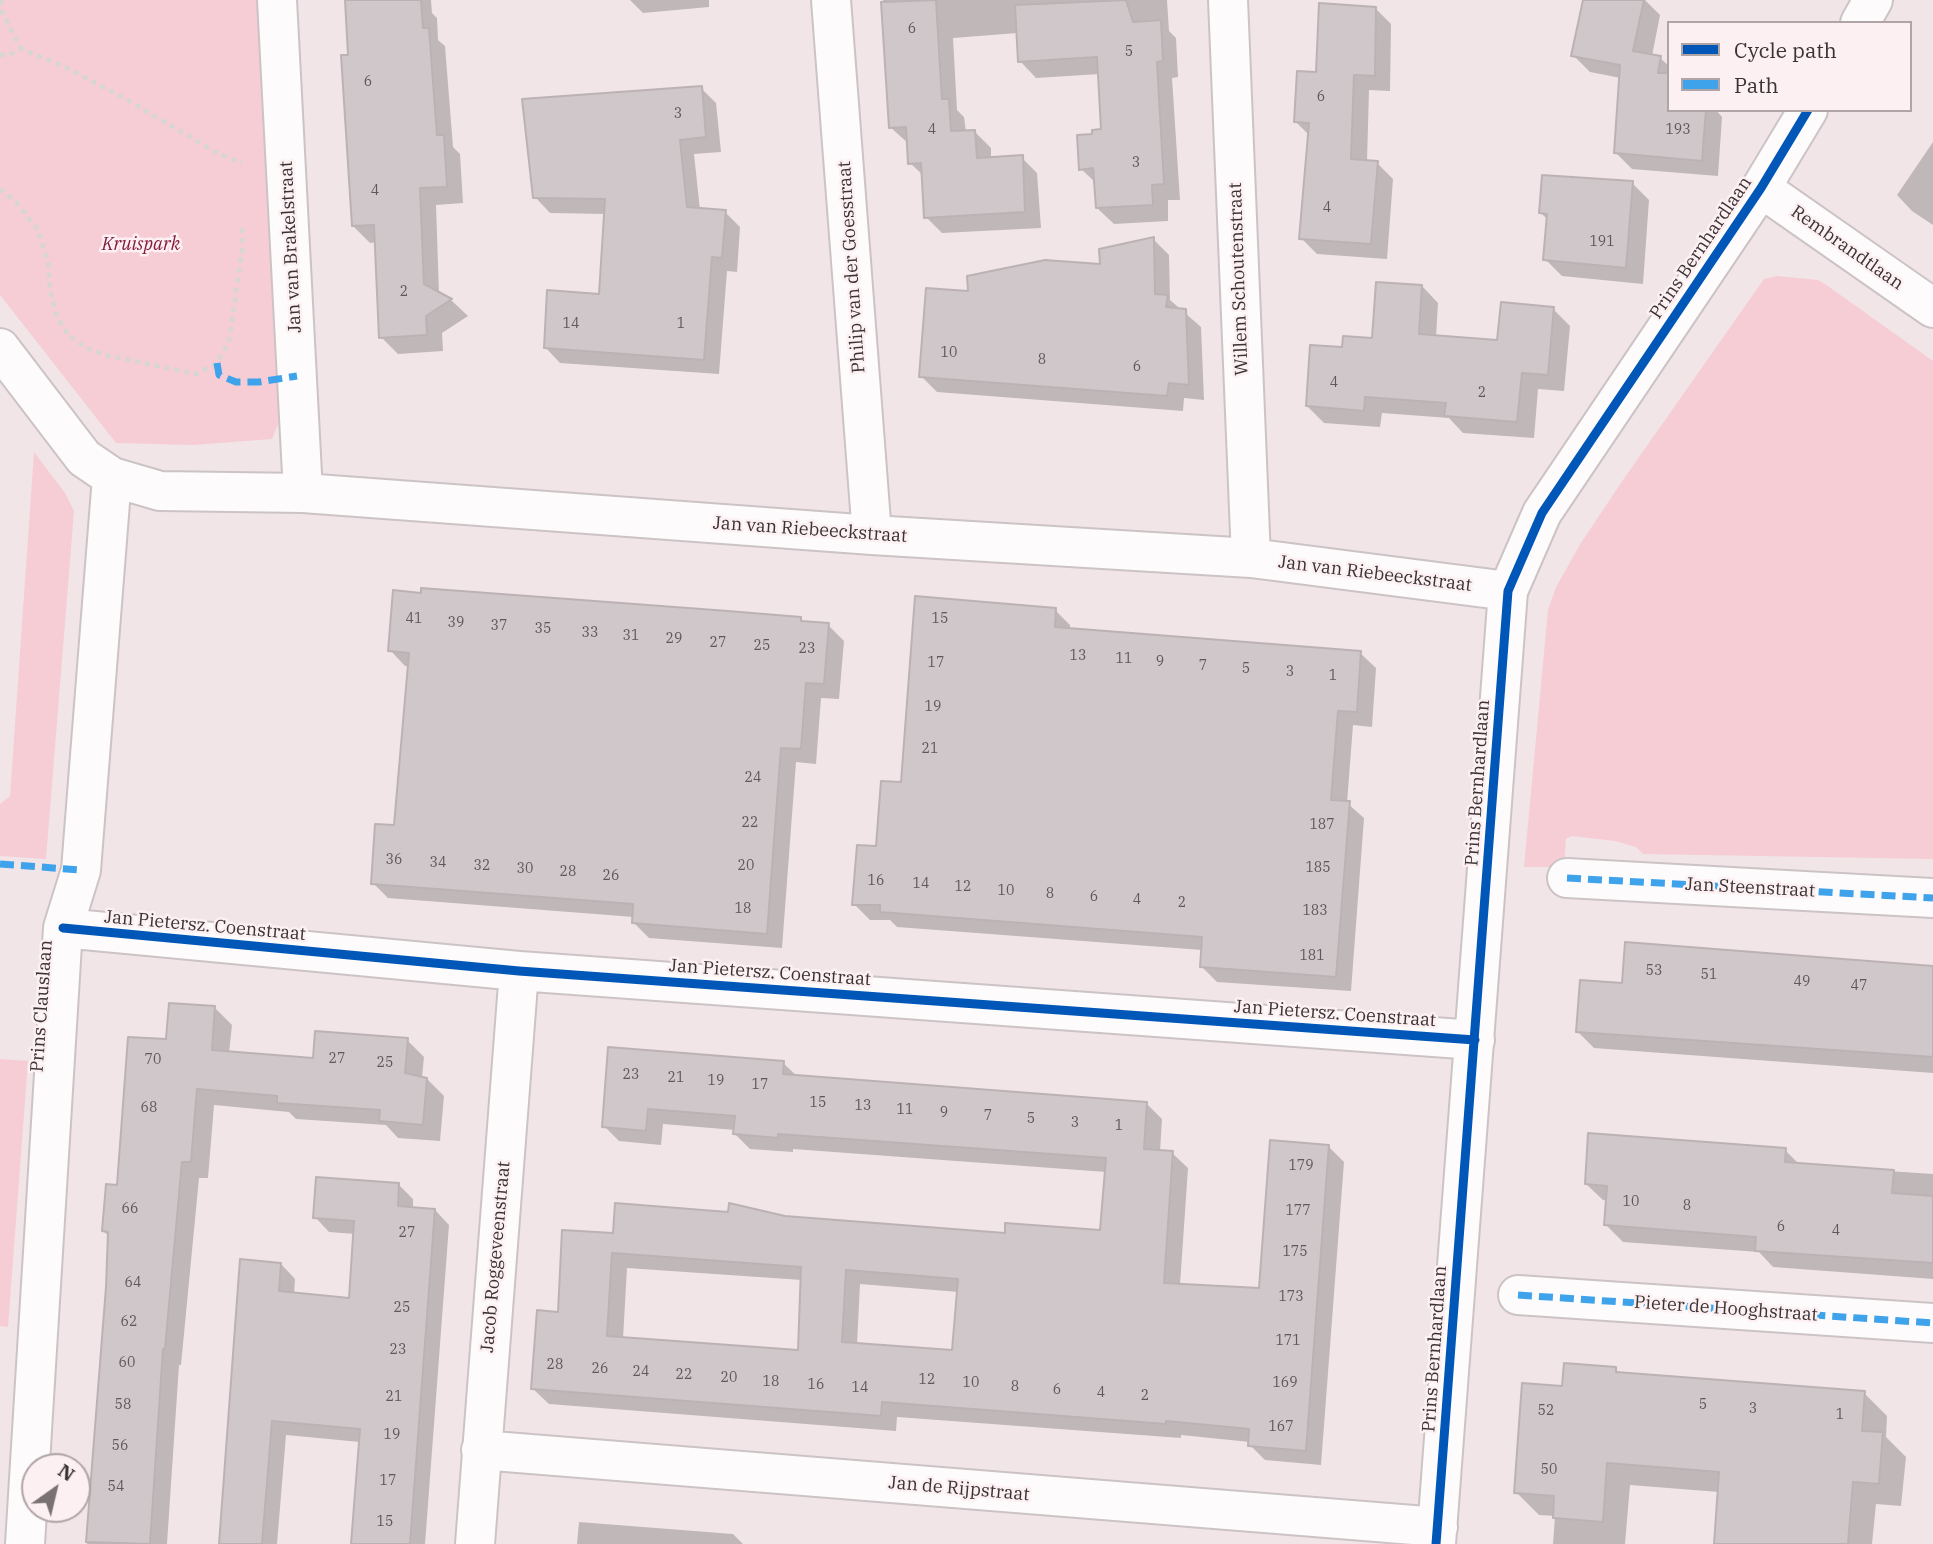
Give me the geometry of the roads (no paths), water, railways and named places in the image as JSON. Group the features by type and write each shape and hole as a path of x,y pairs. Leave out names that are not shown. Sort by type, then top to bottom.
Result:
{"street":[{"name":"Jan van Brakelstraat","path":"277,0 303,494"},
{"name":"Philip van der Goesstraat","path":"831,0 872,535"},
{"name":"Willem Schoutenstraat","path":"1228,0 1251,558"},
{"path":"1861,21 1873,0"},
{"name":"Prins Bernhardlaan","path":"1437,1536 1508,590 1542,513 1761,188 1807,112"},
{"name":"Rembrandtlaan","path":"1761,188 1933,308"},
{"path":"0,348 84,458 112,477"},
{"name":"Jan van Riebeeckstraat","path":"112,477 160,491 303,494 872,535 1251,558 1508,590"},
{"name":"Prins Clauslaan","path":"25,1544 63,929 81,870 112,477"},
{"name":"Jan Steenstraat","path":"1567,878 1933,898"},
{"name":"Jan Pietersz. Coenstraat","path":"63,929 519,971 1475,1040"},
{"name":"Jacob Roggeveenstraat","path":"475,1544 519,971"},
{"name":"Pieter de Hooghstraat","path":"1518,1296 1933,1323"},
{"name":"Jan de Rijpstraat","path":"481,1450 1437,1536"}],"park label":[{"name":"Kruispark","path":"141,245"}]}
